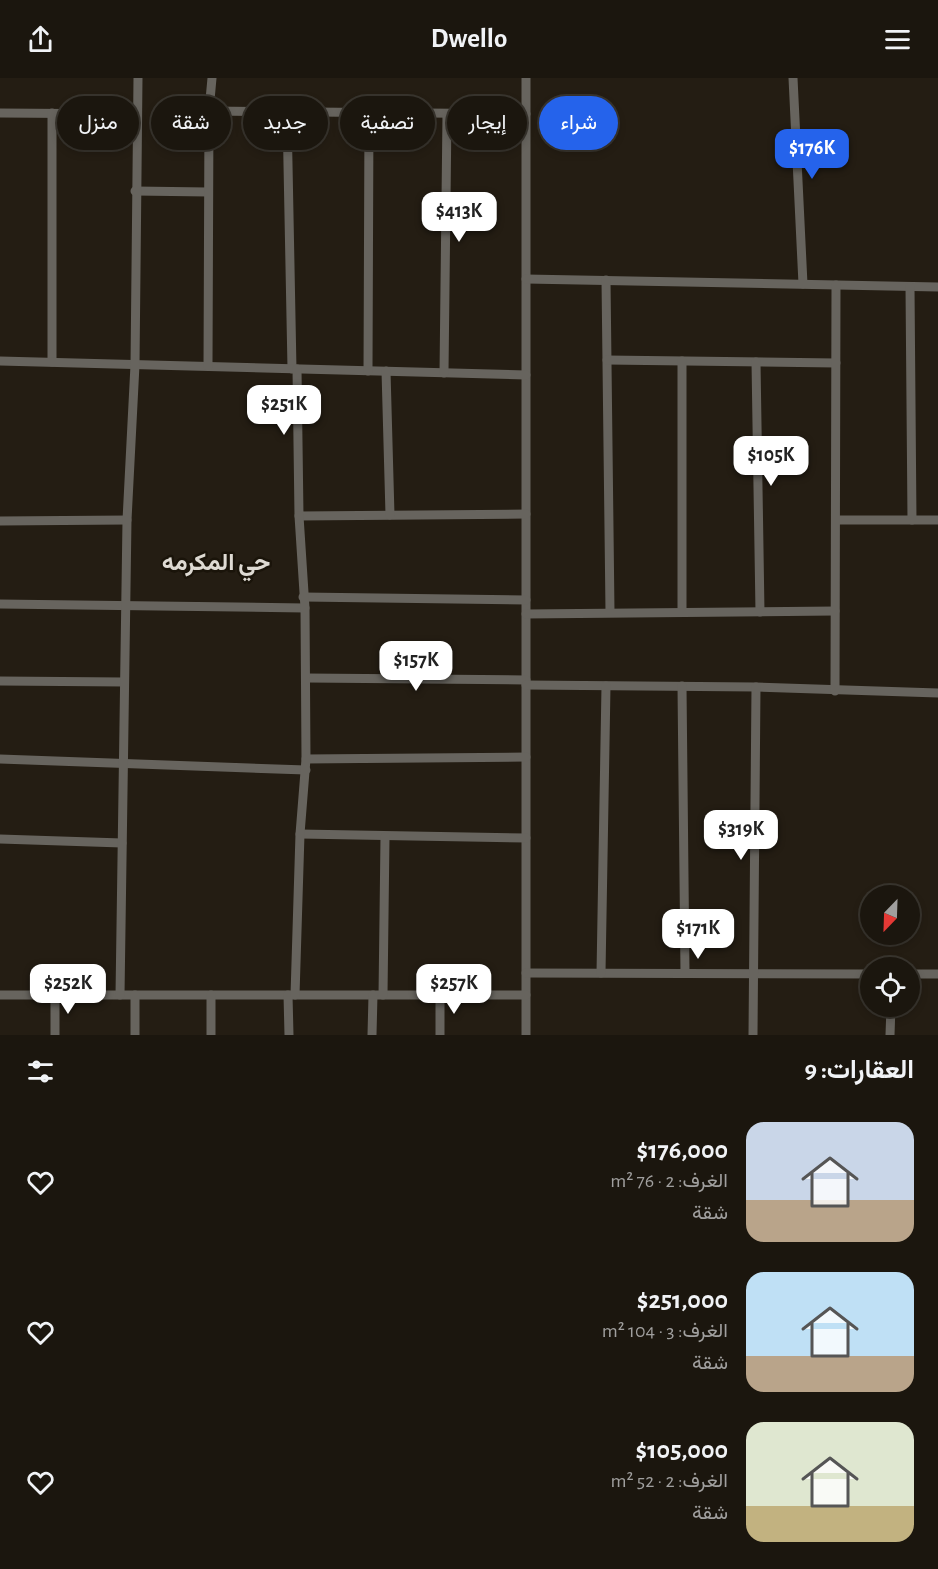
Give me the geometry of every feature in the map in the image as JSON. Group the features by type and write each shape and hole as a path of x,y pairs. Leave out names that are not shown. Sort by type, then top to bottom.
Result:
{"street":[{"path":"138,78 138,96"},
{"path":"210,96 212,78"},
{"path":"526,78 526,96"},
{"path":"793,78 803,284"},
{"path":"0,113 57,113"},
{"path":"52,113 52,362"},
{"path":"435,114 447,114 444,373"},
{"path":"120,995 127,520 135,364 136,150"},
{"path":"208,366 209,150"},
{"path":"288,150 299,516 307,678 306,770 300,834 289,1035"},
{"path":"368,371 369,150"},
{"path":"526,150 526,1035"},
{"path":"135,191 208,192"},
{"path":"526,279 938,287"},
{"path":"606,280 610,612"},
{"path":"835,691 836,285"},
{"path":"910,287 912,520"},
{"path":"607,360 836,363"},
{"path":"0,361 526,375"},
{"path":"682,361 682,612"},
{"path":"756,362 760,612"},
{"path":"386,371 390,514"},
{"path":"299,516 526,514"},
{"path":"0,521 127,520"},
{"path":"836,520 938,520"},
{"path":"303,597 526,600"},
{"path":"0,604 305,608"},
{"path":"526,614 835,610"},
{"path":"307,678 938,693"},
{"path":"0,681 124,682"},
{"path":"601,973 606,686"},
{"path":"682,686 685,973"},
{"path":"753,1035 756,687"},
{"path":"306,759 526,757"},
{"path":"0,759 306,770"},
{"path":"300,834 526,838"},
{"path":"372,1035 378,995 385,837"},
{"path":"0,839 122,843"},
{"path":"526,973 860,974"},
{"path":"920,974 938,974"},
{"path":"0,994 526,995"},
{"path":"54,995 55,1035"},
{"path":"135,995 135,1035"},
{"path":"211,995 211,1035"},
{"path":"440,995 440,1035"},
{"path":"891,1017 891,1035"}],"district":[{"name":"حي المكرمه","path":"216,563"}]}
